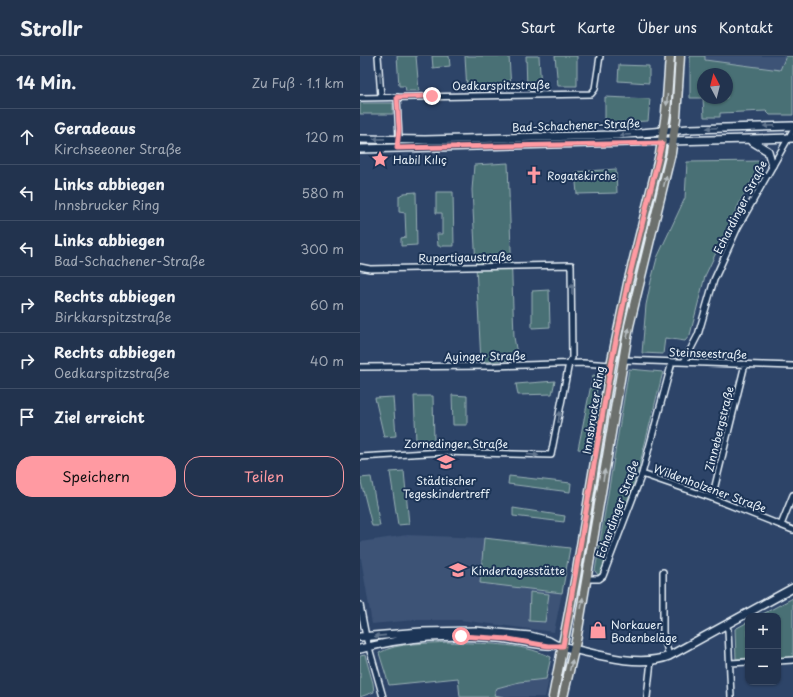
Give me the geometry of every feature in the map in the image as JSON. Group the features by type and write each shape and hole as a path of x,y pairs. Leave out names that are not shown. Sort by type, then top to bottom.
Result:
{"main road":[{"name":"Innsbrucker Ring","path":"553,697 560,646 611,365 628,282 662,143 666,113 670,56"},
{"name":"Innsbrucker Ring","path":"563,697 574,649 622,360 638,284 673,142 680,56"},
{"name":"Bad-Schachener-Straße","path":"360,139 425,140 533,138 616,135 675,130 793,126"},
{"name":"Bad-Schachener-Straße","path":"360,149 662,143 791,138"},
{"path":"397,148 399,139"},
{"path":"748,139 768,150 772,165"},
{"path":"360,649 401,639 461,636 508,639 548,646 560,646 635,661 651,661 669,656 793,588"},
{"path":"363,637 421,632 475,631 530,636 549,641 560,646"}],"street":[{"path":"378,56 381,97"},
{"name":"Oedkarspitzstraße","path":"360,98 587,94 593,92 596,85 600,56"},
{"path":"397,97 399,139"},
{"name":"Echardinger Straße","path":"684,362 698,335 714,280 730,245 772,165 791,138 793,130"},
{"name":"Rupertigaustraße","path":"360,267 366,269 571,265 572,358 569,363"},
{"name":"Steinseestraße","path":"622,360 793,366"},
{"name":"Echardinger Straße","path":"586,579 599,579 603,576 642,474 672,362"},
{"name":"Ayinger Straße","path":"360,367 494,366 569,363 595,363 611,365"},
{"name":"Zornedinger Straße","path":"360,457 444,452 552,455 569,363"},
{"name":"Zinnebergstraße","path":"712,498 745,364"},
{"name":"Wildenholzener Straße","path":"642,474 712,498 793,530"},
{"path":"781,525 793,495"},
{"path":"663,572 663,633 669,656"},
{"path":"360,605 363,637 369,647 383,697"},
{"path":"726,625 728,630 731,697"},
{"path":"781,661 793,660"},
{"path":"647,697 651,661"},
{"path":"730,663 745,662"}],"shaded area":[{"path":"705,56 786,56 780,70 704,60"},
{"path":"407,535 484,538 480,583 562,593 554,632 460,620 415,620 372,624 360,553 360,542"},
{"path":"549,679 545,697 504,697 494,695 496,688 519,682"}],"green space":[{"path":"397,56 416,56 419,91 406,91 405,86 399,86"},
{"path":"432,56 449,56 450,66 433,68"},
{"path":"465,56 509,56 511,89 467,91"},
{"path":"526,56 539,56 541,89 527,89"},
{"path":"555,56 577,56 577,86 558,86"},
{"path":"690,56 705,56 705,60 780,70 786,56 793,56 793,115 770,115 766,111 720,113 720,117 704,117 703,104 733,104 733,68 697,68 697,98 690,98"},
{"path":"619,65 649,66 649,83 618,81"},
{"path":"605,97 650,99 648,121 605,123"},
{"path":"360,103 393,103 393,114 360,114"},
{"path":"763,161 741,200 705,276 690,335 685,341 665,338 663,354 642,353 646,305 651,281 657,258 685,198 687,162"},
{"path":"508,163 514,337 518,360 481,362 472,190 474,165"},
{"path":"616,169 617,193 577,194 575,172"},
{"path":"416,192 417,245 401,246 401,238 406,237 405,213 399,212 399,196 404,193"},
{"path":"436,192 453,192 454,246 438,246 437,234 442,234 442,213 436,213"},
{"path":"549,290 550,327 532,328 532,291"},
{"path":"629,369 663,372 638,471 603,571 598,575 595,571"},
{"path":"593,375 599,376 587,450 578,449"},
{"path":"555,381 552,394 518,395 516,384"},
{"path":"452,395 467,396 467,425 453,425"},
{"path":"414,396 433,396 434,442 416,442"},
{"path":"393,397 396,436 384,437 375,398"},
{"path":"404,471 409,524 398,525 390,472"},
{"path":"509,476 571,483 570,492 508,484"},
{"path":"371,477 380,526 372,526 360,478"},
{"path":"513,508 565,516 564,522 513,516"},
{"path":"484,538 570,548 562,593 480,583"},
{"path":"530,592 549,594 545,622 529,621"},
{"path":"793,598 793,658 781,658 781,613 765,613"},
{"path":"745,624 745,658 736,659 735,629"},
{"path":"448,642 514,646 539,652 551,657 546,679 519,682 497,688 494,695 504,697 460,697 458,678 389,685 379,653 387,649 403,645"},
{"path":"365,655 374,692 360,697 360,656"}],"place":[{"name":"Habil Kılıç","path":"380,159"},
{"name":"Rogatekirche","path":"534,175"},
{"name":"Städtischer Tegeskindertreff","path":"446,462"},
{"name":"Kindertagesstätte","path":"458,570"},
{"name":"Norkauer Bodenbeläge","path":"598,630"}],"route":[{"path":"432,96 397,97 399,139 397,148 662,143 620,317 563,646 548,646 508,639 461,636"}]}
